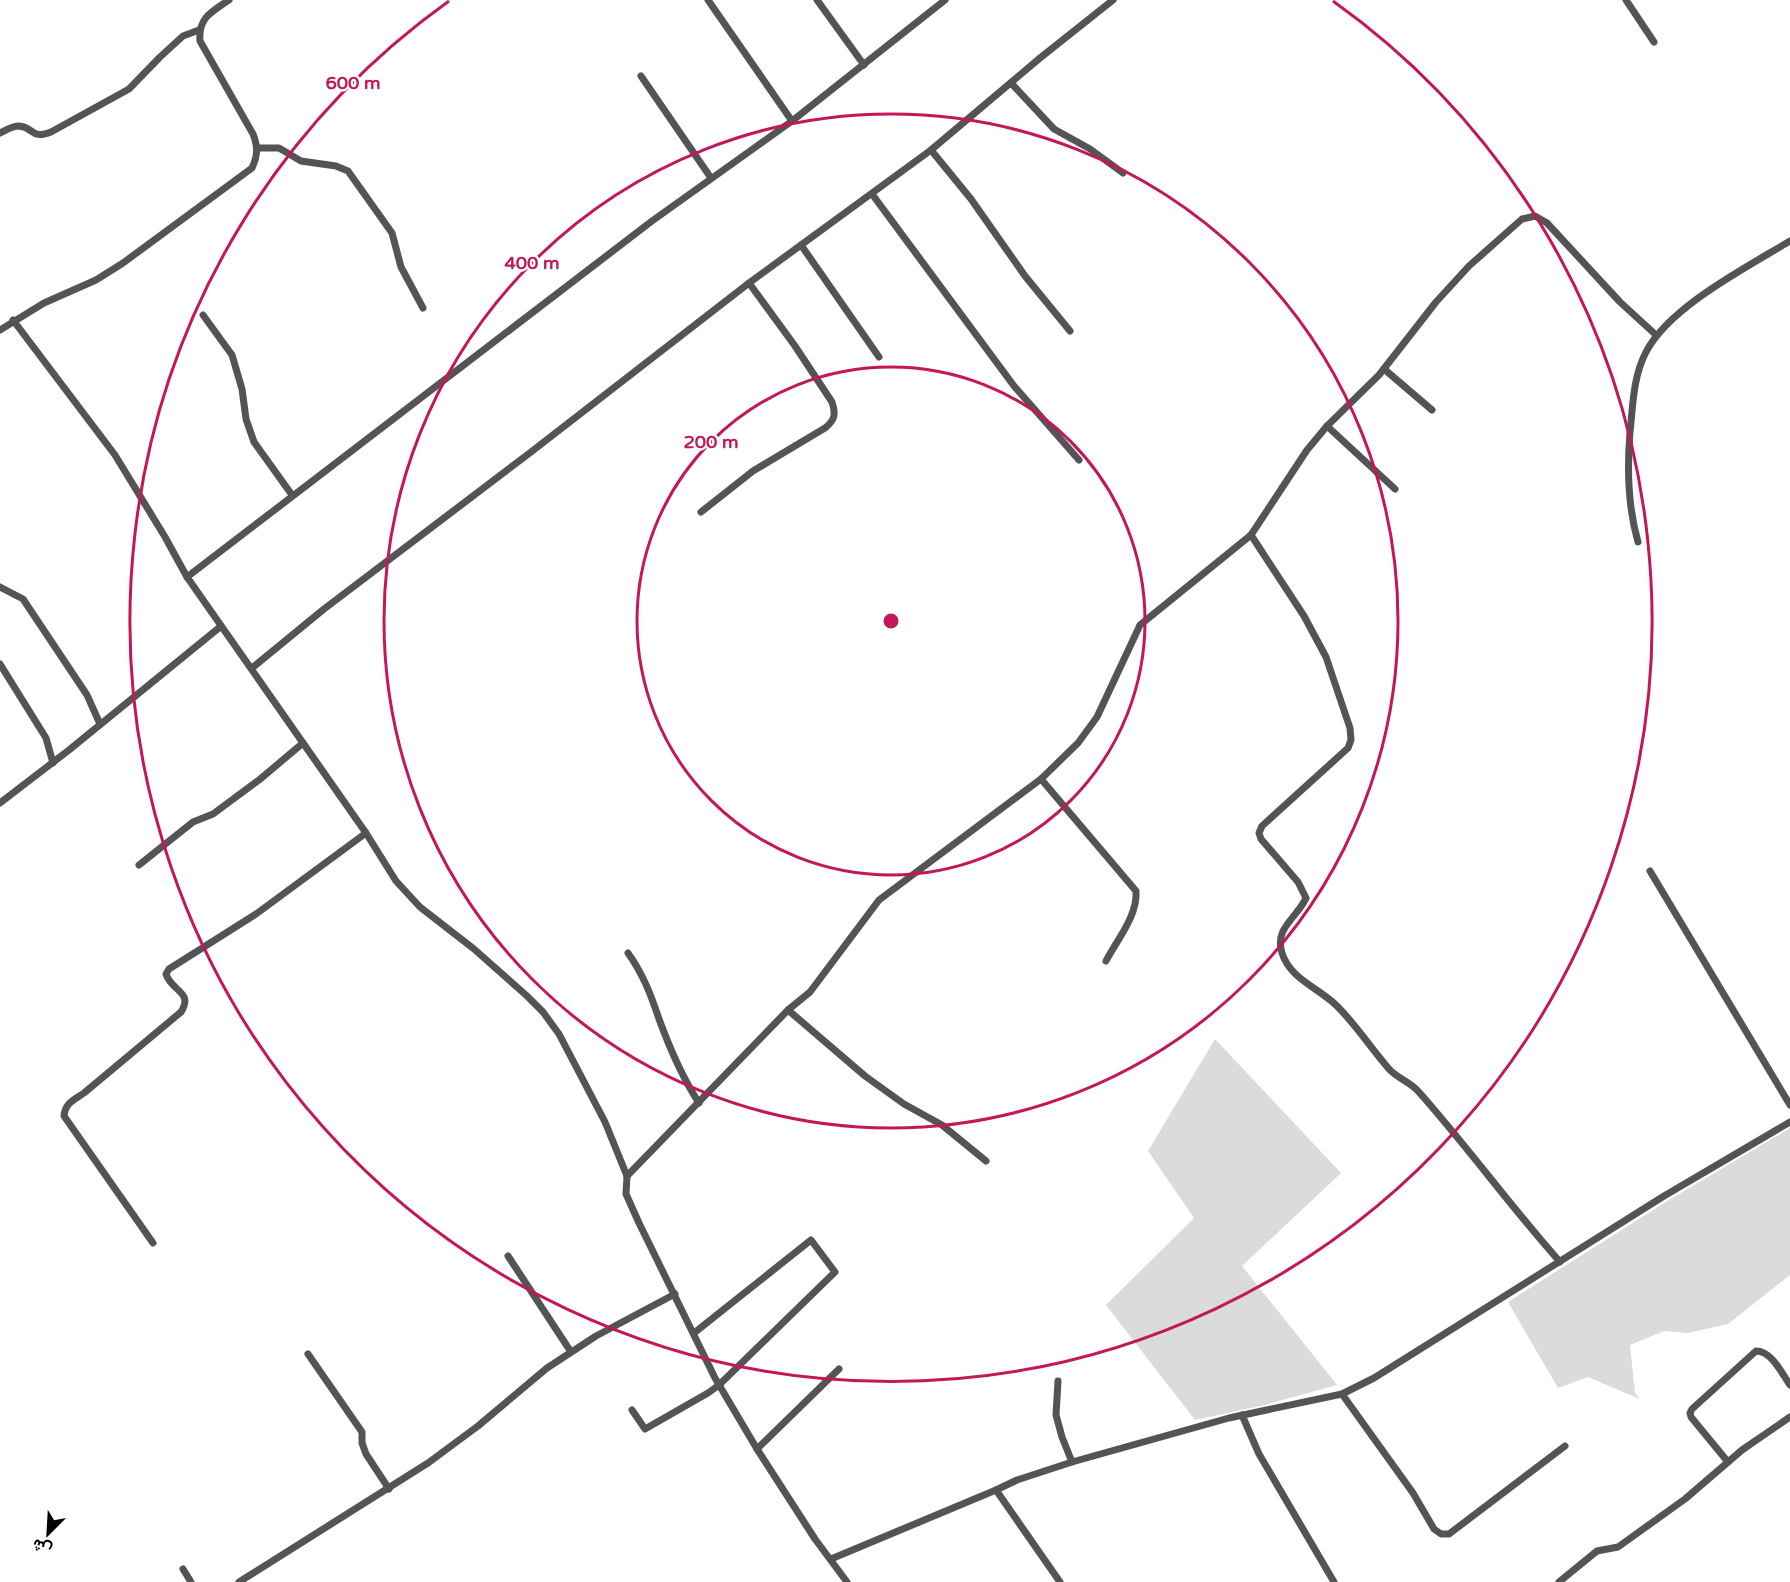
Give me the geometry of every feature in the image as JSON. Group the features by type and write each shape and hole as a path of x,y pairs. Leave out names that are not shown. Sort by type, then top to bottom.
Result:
{"street":[{"path":"0,330 44,303 96,280 123,263 252,168 257,158 258,148 254,134 200,41 199,30 204,20 229,0"},
{"path":"708,0 792,121"},
{"path":"817,0 864,65"},
{"path":"187,577 711,178 792,121 945,0"},
{"path":"252,668 324,609 749,283 932,150 1113,0"},
{"path":"1626,0 1654,42"},
{"path":"0,133 19,126 34,135 42,136 51,132 129,89 183,36 199,30"},
{"path":"641,76 711,178"},
{"path":"1011,83 1054,129 1090,148 1123,173"},
{"path":"258,148 279,147 301,161 336,166 348,171 392,233 401,267 423,308"},
{"path":"932,150 971,199 1025,276 1071,331"},
{"path":"872,194 1014,386 1079,460"},
{"path":"627,1176 788,1010 810,992 879,900 1041,779 1078,743 1097,717 1128,646 1140,625 1251,535 1307,450 1327,426 1384,369 1436,302 1469,266 1522,219 1535,216 1547,223 1620,302 1656,335"},
{"path":"1638,542 1629,485 1629,453 1633,398 1637,374 1645,353 1656,335 1696,299 1790,241"},
{"path":"801,244 879,357"},
{"path":"701,512 753,471 825,428 833,422 836,412 832,402 795,346 749,283"},
{"path":"202,315 232,355 243,389 246,418 254,442 292,495"},
{"path":"14,320 115,455 187,577 366,833 396,881 420,907 474,949 543,1012 559,1034 605,1122 627,1176 626,1194 719,1385 815,1539 847,1582"},
{"path":"1384,369 1432,410"},
{"path":"1327,426 1395,489"},
{"path":"1251,535 1304,616 1326,657 1350,728 1351,740 1348,748 1262,826 1259,833 1298,882 1306,898 1287,921 1283,930 1280,941 1284,960 1295,974 1334,1003 1353,1022 1390,1070 1416,1089 1520,1217 1560,1262"},
{"path":"0,587 23,599 87,695 100,724"},
{"path":"0,803 53,763 220,627"},
{"path":"0,664 46,738 53,763"},
{"path":"139,865 193,822 213,814 259,780 303,743"},
{"path":"1041,779 1136,891 1137,900 1132,914 1106,961"},
{"path":"153,1243 64,1116 64,1109 68,1103 84,1093 181,1012 186,1005 185,998 168,980 166,974 169,969 256,914 366,833"},
{"path":"1650,871 1790,1105"},
{"path":"628,953 639,968 676,1062 699,1103"},
{"path":"788,1010 865,1076 904,1104 942,1125 986,1161"},
{"path":"831,1559 1017,1480 1072,1462 1242,1415 1342,1394 1374,1378 1664,1196 1790,1122"},
{"path":"632,1410 645,1429 708,1393 835,1272 811,1240 694,1333"},
{"path":"508,1256 572,1352"},
{"path":"239,1582 389,1489 457,1443 547,1368 596,1336 675,1294"},
{"path":"1728,1462 1692,1417 1690,1413 1692,1409 1756,1351 1764,1352 1789,1382"},
{"path":"308,1354 362,1432 362,1443 366,1454 389,1489"},
{"path":"757,1449 839,1369"},
{"path":"1058,1381 1056,1415 1072,1462"},
{"path":"1342,1394 1413,1493 1434,1529 1441,1534 1449,1534 1565,1446"},
{"path":"1242,1415 1259,1454 1334,1582"},
{"path":"1558,1582 1597,1551 1618,1547 1685,1499 1742,1450 1790,1417"},
{"path":"996,1490 1060,1582"},
{"path":"183,1569 191,1582"}],"shaded area":[{"path":"1215,1039 1341,1173 1242,1266 1337,1385 1265,1405 1195,1420 1106,1305 1194,1218 1148,1151"},
{"path":"1790,1128 1790,1275 1728,1324 1688,1333 1664,1331 1630,1345 1635,1393 1640,1399 1588,1377 1558,1388 1508,1302 1669,1200"}]}
